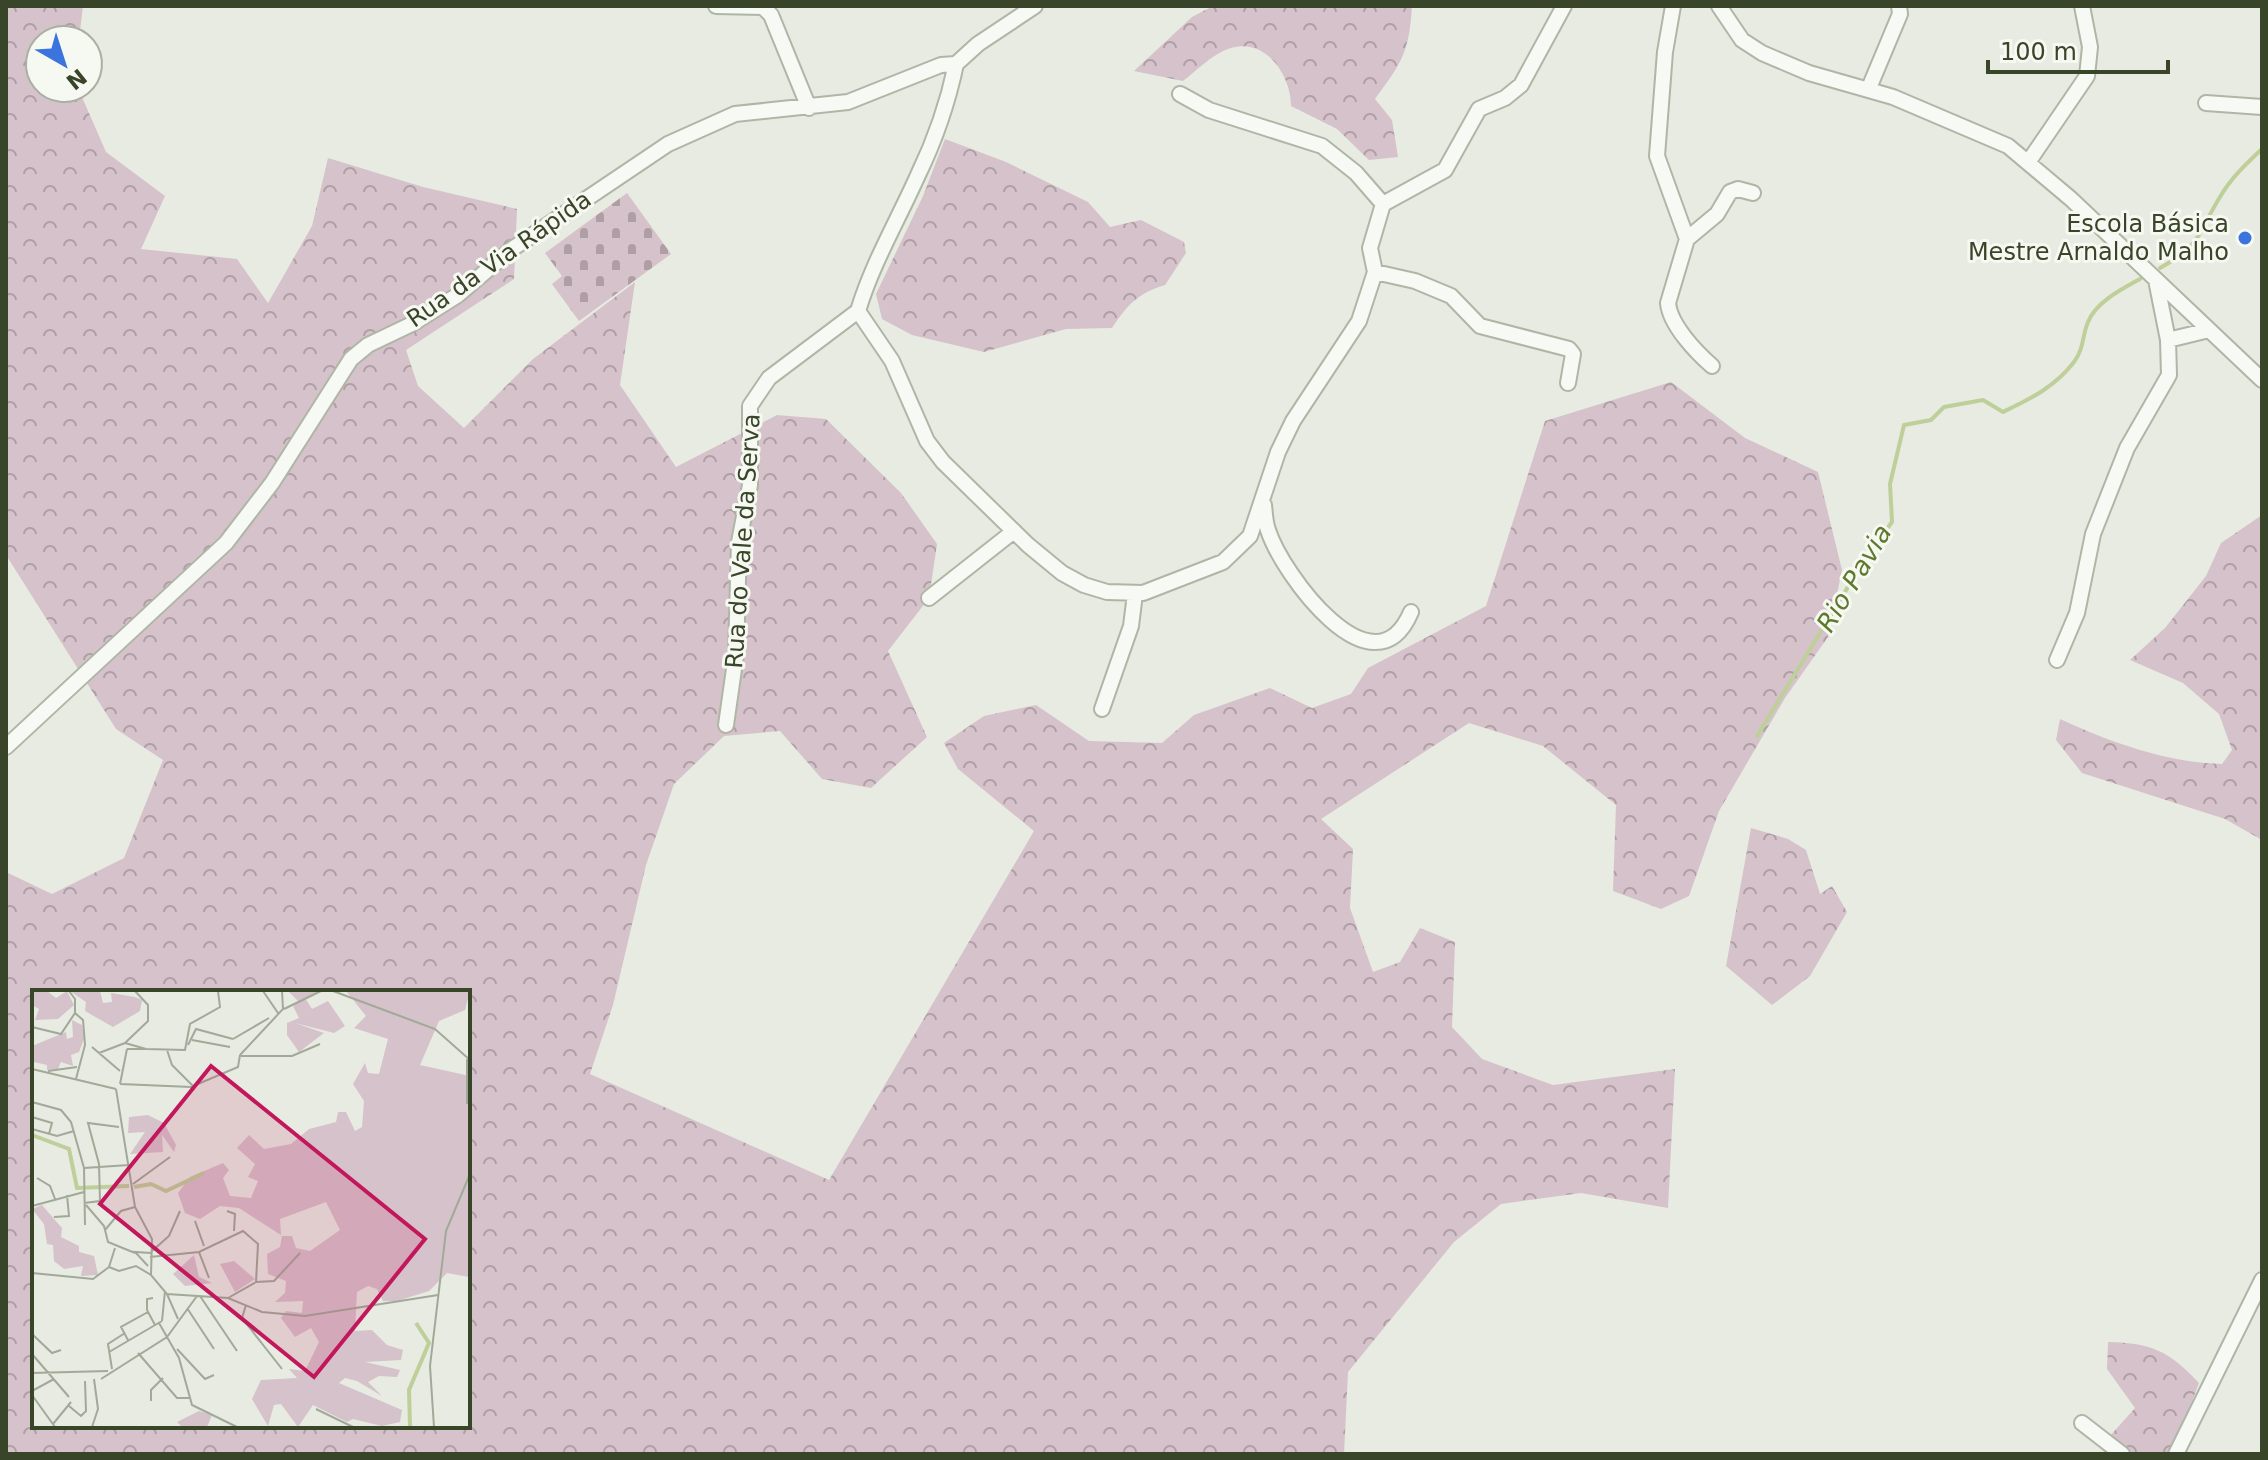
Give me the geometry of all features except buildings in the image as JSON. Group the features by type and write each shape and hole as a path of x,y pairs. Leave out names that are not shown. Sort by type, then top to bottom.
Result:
{"street":[{"path":"716,6 763,7 771,15 809,108"},
{"name":"Rua da Via Rápida","path":"6,747 226,543 272,483 351,359 368,345 412,324 458,295 512,249 668,144 735,114 848,102 941,65 956,64 978,44 1035,6"},
{"path":"956,64 949,94 920,173 865,288 858,311 892,361 927,441 943,462 1045,560 1084,585 1107,592 1135,594 1187,579 1223,562 1250,536 1278,452 1293,421 1359,321 1375,272 1370,248 1383,204 1445,170 1479,109 1505,98 1521,85 1564,6"},
{"path":"1673,6 1665,52 1662,130 1657,156 1687,239"},
{"path":"1719,6 1730,24 1752,48 1809,73 1869,88 1983,133 2029,161 2262,380"},
{"path":"1869,88 1900,14 1899,6"},
{"path":"2029,161 2087,76 2090,47 2082,6"},
{"path":"1180,94 1209,110 1322,146 1356,173 1383,204"},
{"path":"2206,103 2262,107"},
{"path":"1712,366 1698,354 1669,312 1668,303 1687,239 1717,214 1730,192 1738,189 1753,193"},
{"path":"1375,272 1415,281 1451,296 1480,326 1569,349 1573,354 1568,383"},
{"path":"2057,660 2077,613 2093,534 2127,448 2169,375 2168,340 2156,279"},
{"name":"Rua do Vale da Serva","path":"726,725 736,655 739,542 750,485 750,406 769,378 858,311"},
{"path":"2168,340 2209,330"},
{"path":"1263,501 1268,531 1283,559 1318,607 1349,635 1362,642 1379,644 1401,630 1411,612"},
{"path":"929,598 1014,531"},
{"path":"1102,709 1131,626 1135,594"},
{"path":"2176,1454 2262,1280"},
{"path":"2082,1423 2122,1454"}],"green space":[{"path":"6,6 83,6 81,24 24,24 24,104 85,104 106,152 165,196 141,249 237,259 268,303 312,226 328,158 423,187 517,209 514,279 406,350 418,386 464,428 533,359 635,282 620,385 676,467 777,415 826,419 901,493 937,544 929,598 888,651 927,737 871,788 822,779 780,731 724,736 674,784 646,865 613,1005 590,1074 829,1180 1034,831 958,769 944,743 984,716 1036,705 1089,741 1162,743 1194,715 1270,688 1312,708 1351,694 1368,668 1486,606 1545,421 1671,382 1745,438 1818,472 1842,570 1828,637 1785,698 1719,811 1689,896 1661,909 1613,891 1616,805 1543,746 1469,723 1321,819 1353,849 1350,908 1373,972 1400,962 1420,928 1455,942 1452,1027 1482,1059 1553,1085 1675,1069 1668,1208 1581,1193 1501,1204 1454,1242 1348,1372 1344,1454 6,1454 6,872 52,894 124,858 163,760 116,729 6,555"},
{"path":"1213,6 1412,6 1406,46 1392,75 1375,99 1392,120 1398,157 1369,160 1337,129 1291,106 1282,72 1266,54 1256,49 1244,46 1225,50 1183,81 1134,71 1192,17"},
{"path":"945,139 1006,162 1088,202 1110,227 1141,220 1184,242 1186,253 1165,285 1134,301 1112,328 1066,329 984,352 912,335 882,319 876,294 923,196"},
{"path":"627,193 671,254 579,321 552,284 562,276 545,253"},
{"path":"2262,515 2262,840 2225,819 2082,773 2056,740 2060,719 2139,750 2180,760 2222,764 2232,750 2219,714 2183,683 2130,660 2165,628 2206,576 2221,543"},
{"path":"1751,828 1788,839 1806,850 1820,894 1832,886 1847,912 1810,976 1772,1005 1726,966"},
{"path":"2108,1342 2137,1344 2159,1351 2178,1363 2199,1383 2176,1443 2166,1454 2131,1454 2110,1436 2135,1408 2107,1369"}],"waterway":[{"name":"Rio Pavia","path":"2160,268 2192,245 2229,184 2262,149"},
{"name":"Rio Pavia","path":"1757,736 1865,559 1892,522 1890,484 1904,425 1931,420 1944,407 1983,400 2003,412 2042,392 2074,362 2088,322 2097,308 2140,279"}],"place":[{"name":"Escola Básica Mestre Arnaldo Malho","path":"2245,238"}]}
